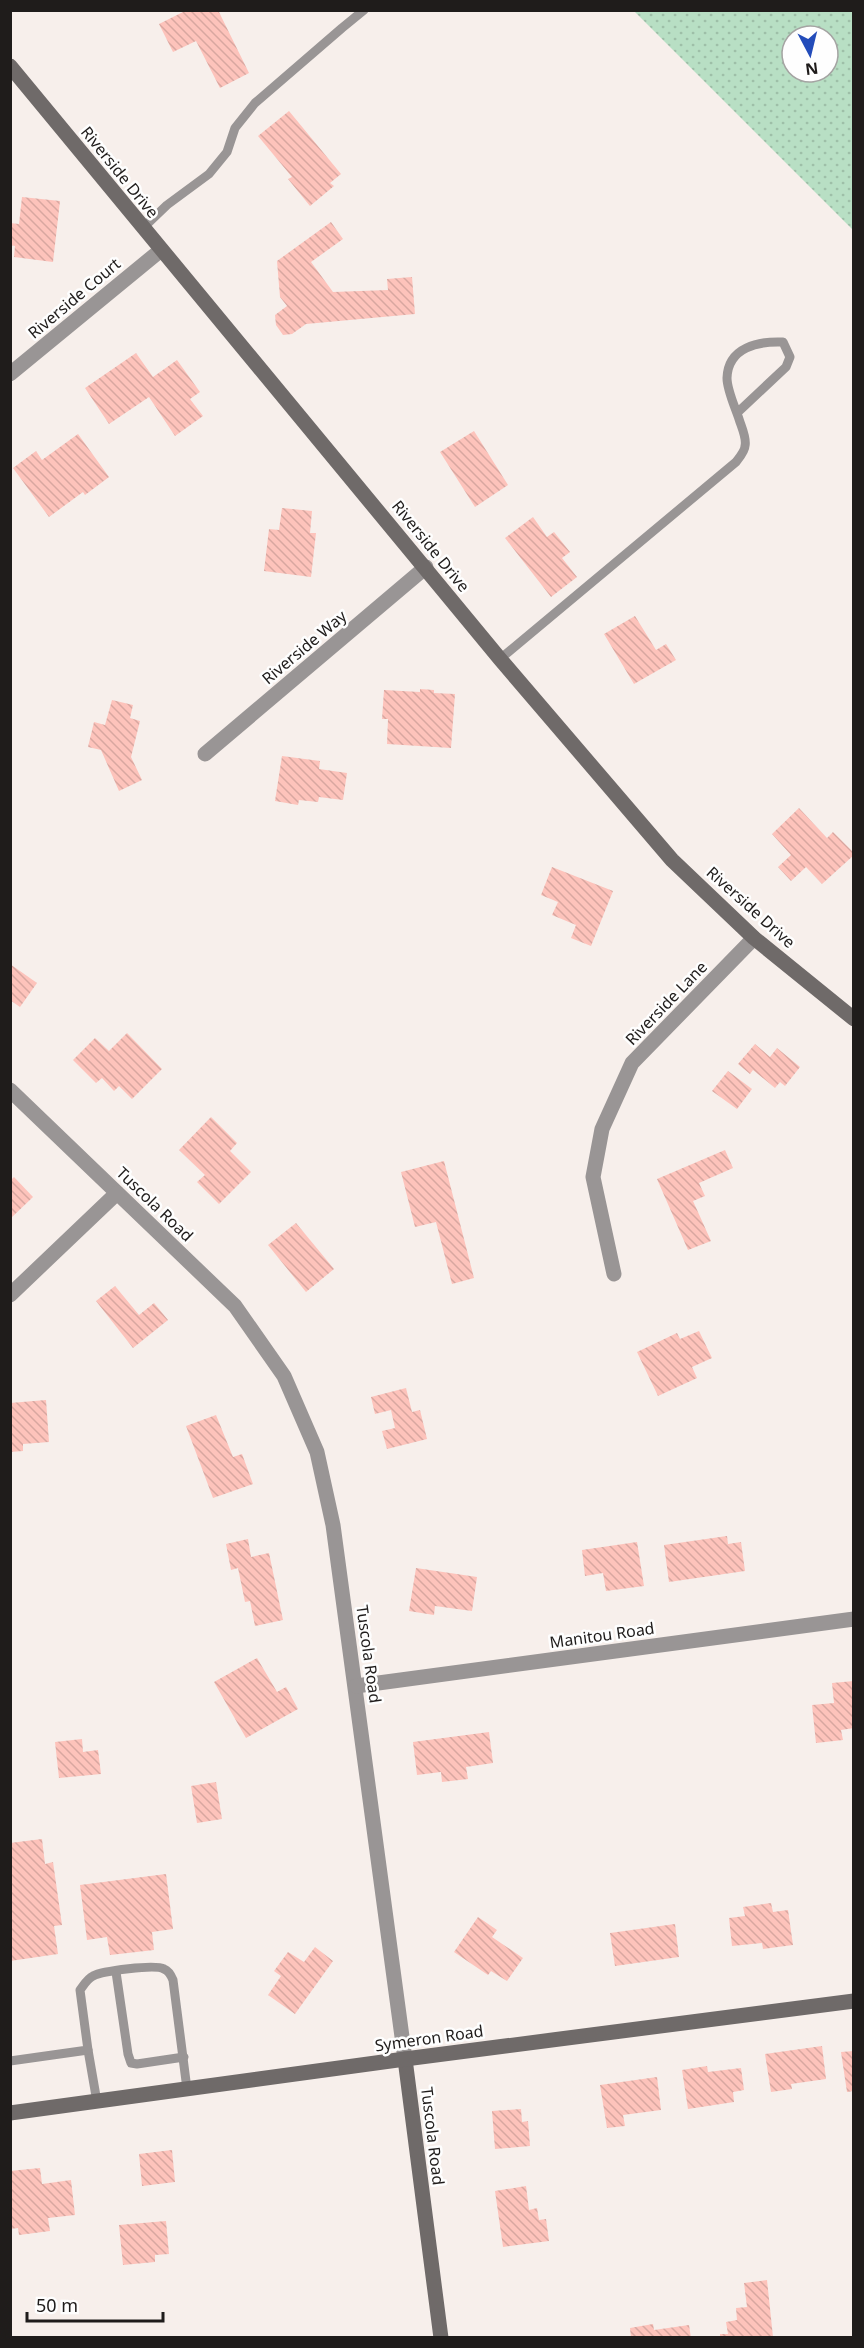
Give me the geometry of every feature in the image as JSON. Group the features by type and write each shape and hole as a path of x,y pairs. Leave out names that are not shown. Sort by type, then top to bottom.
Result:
{"street":[{"name":"Riverside Drive","path":"10,66 500,659 672,860 754,938 854,1019"},
{"name":"Riverside Court","path":"10,374 161,250"},
{"name":"Riverside Way","path":"205,754 426,567"},
{"name":"Riverside Lane","path":"614,1274 592,1177 602,1129 632,1063 754,938"},
{"name":"Tuscola Road","path":"10,1090 235,1306 284,1376 317,1452 333,1525 356,1686 441,2337"},
{"path":"10,1295 117,1193"},
{"name":"Manitou Road","path":"356,1686 854,1619"},
{"name":"Symeron Road","path":"10,2113 854,2001"}],"lane":[{"path":"143,228 168,205 209,174 227,152 235,128 255,103 364,10"},
{"path":"500,659 736,462 746,447 727,378 732,361 740,350 762,342 783,342 790,357 786,367 737,413"},
{"path":"97,2102 80,1990 92,1977 116,1972 153,1967 163,1968 170,1974 188,2089"},
{"path":"116,1972 131,2063 184,2057"},
{"path":"10,2061 88,2050"}],"green space":[{"path":"634,11 853,11 853,230"}],"building":[{"path":"187,10 218,10 249,73 220,88 196,41 173,52 159,24"},
{"path":"289,111 341,174 330,183 334,186 310,206 288,179 292,177 258,136"},
{"path":"22,197 60,201 53,262 14,257 15,246 10,245 10,223 19,224"},
{"path":"331,222 343,239 311,262 333,292 388,290 387,279 412,277 415,314 306,324 292,334 283,335 276,325 275,315 287,306 280,297 277,261"},
{"path":"136,353 153,377 177,360 200,392 190,399 203,416 175,436 149,397 109,424 85,388"},
{"path":"474,431 508,485 475,507 440,452"},
{"path":"78,434 109,477 85,495 83,492 49,517 13,468 36,451 42,460"},
{"path":"282,508 312,511 310,533 316,533 311,577 264,571 269,529 279,530"},
{"path":"533,517 547,537 554,532 570,552 562,558 577,577 551,597 505,538"},
{"path":"635,616 656,650 666,644 676,660 634,684 604,634"},
{"path":"420,689 434,690 434,693 455,694 451,748 387,744 388,719 382,719 384,690 420,692"},
{"path":"112,700 133,705 130,718 140,721 131,757 142,780 119,791 101,750 88,747 94,722 105,725"},
{"path":"282,756 320,761 319,769 347,773 343,800 319,797 318,802 299,800 298,805 275,801"},
{"path":"799,808 827,838 833,832 854,853 822,884 806,867 791,881 778,867 791,855 772,834"},
{"path":"552,867 613,891 591,946 571,938 576,925 552,915 558,902 541,895"},
{"path":"10,964 37,983 20,1007 10,1000"},
{"path":"127,1033 162,1069 132,1099 119,1086 114,1091 102,1078 96,1083 73,1060 95,1038 109,1051"},
{"path":"755,1044 770,1057 777,1048 800,1067 785,1086 780,1082 775,1088 753,1070 750,1074 738,1064"},
{"path":"728,1071 752,1089 737,1109 712,1091"},
{"path":"211,1117 237,1143 230,1151 251,1172 219,1204 197,1182 205,1175 179,1150"},
{"path":"725,1150 733,1168 699,1183 705,1196 693,1201 711,1241 688,1250 657,1179"},
{"path":"444,1161 474,1278 452,1284 436,1222 415,1227 401,1172"},
{"path":"14,1177 33,1197 10,1219 10,1181"},
{"path":"296,1223 334,1269 306,1292 268,1245"},
{"path":"115,1286 139,1315 154,1303 168,1320 133,1348 96,1301"},
{"path":"699,1331 712,1358 692,1367 697,1378 658,1396 637,1352 677,1333 680,1339"},
{"path":"406,1388 412,1412 420,1410 427,1439 387,1449 382,1431 395,1428 391,1410 375,1414 371,1397"},
{"path":"46,1400 49,1442 23,1444 23,1451 10,1452 10,1403"},
{"path":"216,1415 233,1457 242,1454 253,1484 213,1498 186,1426"},
{"path":"727,1536 728,1544 741,1542 745,1571 669,1582 664,1545"},
{"path":"248,1539 251,1557 269,1553 283,1620 255,1626 250,1601 245,1602 238,1568 231,1570 226,1544"},
{"path":"637,1542 644,1586 606,1591 603,1573 585,1576 582,1550"},
{"path":"416,1568 477,1577 472,1611 435,1606 434,1615 409,1611"},
{"path":"257,1658 277,1692 286,1687 298,1709 246,1738 214,1682"},
{"path":"854,1681 854,1728 841,1730 843,1740 816,1743 812,1705 834,1703 832,1683"},
{"path":"489,1732 493,1763 466,1767 468,1779 442,1782 441,1772 417,1775 413,1742"},
{"path":"82,1739 83,1752 98,1750 101,1774 59,1778 55,1742"},
{"path":"216,1782 222,1819 197,1823 191,1786"},
{"path":"42,1839 45,1864 53,1862 62,1925 54,1926 58,1954 10,1961 10,1843"},
{"path":"166,1874 173,1929 152,1932 154,1950 110,1955 107,1937 87,1940 80,1885"},
{"path":"771,1903 773,1912 788,1910 793,1945 763,1949 762,1943 732,1946 729,1918 745,1916 743,1907"},
{"path":"478,1917 497,1930 492,1937 523,1958 507,1981 491,1971 488,1975 454,1952"},
{"path":"675,1924 679,1957 615,1966 610,1933"},
{"path":"315,1947 333,1961 295,2014 268,1995 281,1976 274,1971 288,1952 304,1962"},
{"path":"822,2046 826,2079 791,2084 792,2089 771,2092 765,2054"},
{"path":"854,2051 854,2091 847,2092 841,2052"},
{"path":"707,2066 708,2072 741,2068 744,2090 733,2092 734,2102 688,2109 682,2070"},
{"path":"657,2077 661,2110 623,2115 625,2126 607,2128 600,2085"},
{"path":"521,2109 522,2122 528,2121 530,2146 495,2149 492,2111"},
{"path":"172,2150 175,2182 142,2186 139,2154"},
{"path":"40,2168 42,2184 71,2180 75,2215 48,2218 50,2231 19,2235 18,2228 10,2229 10,2171"},
{"path":"526,2186 529,2210 537,2208 539,2220 546,2219 549,2241 503,2247 495,2191"},
{"path":"166,2221 169,2254 155,2255 155,2262 123,2265 119,2225"},
{"path":"767,2280 773,2337 720,2338 720,2334 728,2334 726,2322 737,2320 736,2308 747,2307 744,2283"},
{"path":"653,2324 654,2330 689,2325 691,2338 631,2338 630,2328"}]}
